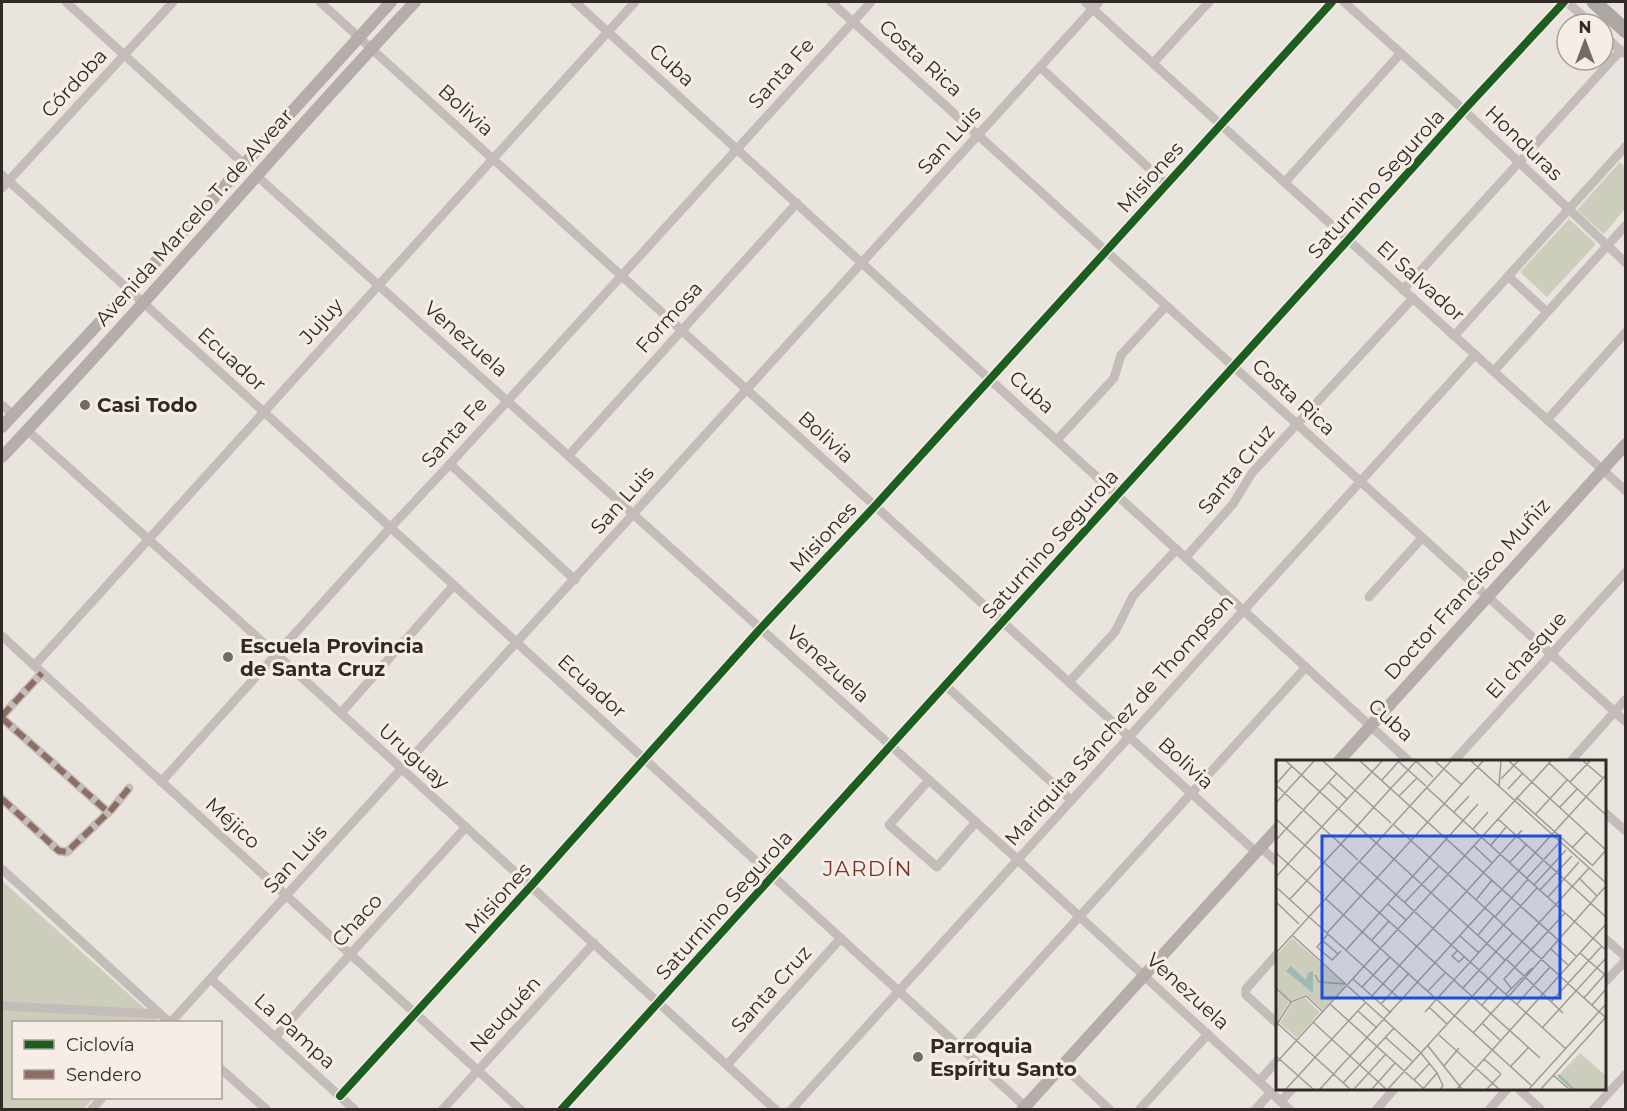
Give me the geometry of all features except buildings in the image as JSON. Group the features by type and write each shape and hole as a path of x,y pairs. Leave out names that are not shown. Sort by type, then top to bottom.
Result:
{"highway":[{"path":"1594,2 1626,31"}],"main road":[{"name":"Avenida Marcelo T. de Alvear","path":"2,427 129,291 391,2"},
{"name":"Avenida Marcelo T. de Alvear","path":"2,457 415,2"},
{"name":"Doctor Francisco Muñiz","path":"1340,760 1626,444"},
{"path":"1026,1108 1062,1065 1276,830"}],"street":[{"path":"66,2 244,164"},
{"name":"Córdoba","path":"4,182 173,2"},
{"name":"Bolivia","path":"320,2 1191,793 1276,862"},
{"name":"Cuba","path":"575,2 1408,760"},
{"name":"Jujuy","path":"34,666 635,2"},
{"name":"Costa Rica","path":"831,2 1626,722"},
{"name":"Santa Fe","path":"161,782 871,2"},
{"name":"El Salvador","path":"1085,2 1096,5 1153,63 1626,491"},
{"path":"1153,63 1209,2"},
{"name":"Misiones","path":"340,1096 761,628 875,506 1332,2"},
{"name":"Honduras","path":"1344,2 1464,110 1626,263"},
{"path":"1566,2 1578,12"},
{"name":"Saturnino Segurola","path":"561,1110 1464,110 1566,2"},
{"name":"San Luis","path":"172,1021 1096,5"},
{"path":"1403,290 1623,52"},
{"path":"1285,182 1400,54"},
{"path":"1040,67 1166,184"},
{"path":"1454,336 1624,152"},
{"name":"Venezuela","path":"258,177 1017,859 1290,1110"},
{"name":"Ecuador","path":"4,182 129,291 391,527 1026,1108"},
{"name":"Formosa","path":"569,455 797,203"},
{"path":"1494,372 1626,225"},
{"path":"1508,276 1547,312"},
{"name":"Santa Cruz","path":"1186,558 1233,504 1252,473 1413,298"},
{"path":"1057,440 1114,378 1120,355 1166,306"},
{"path":"1547,420 1626,332"},
{"name":"Mariquita Sánchez de Thompson","path":"791,1110 1475,355"},
{"path":"2,405 13,415"},
{"name":"Uruguay","path":"27,430 402,768 776,1110"},
{"path":"450,464 575,580"},
{"path":"1369,597 1422,538"},
{"path":"1069,682 1115,632 1133,596 1177,549"},
{"name":"El chasque","path":"1455,760 1626,572"},
{"path":"341,713 454,585"},
{"name":"Méjico","path":"2,636 521,1110"},
{"path":"961,1047 1306,667"},
{"path":"42,673 2,717 108,812"},
{"path":"945,685 1071,800"},
{"path":"1572,760 1626,699"},
{"path":"929,780 889,825 937,867 976,822"},
{"path":"2,799 59,851 68,852 129,788"},
{"path":"1606,813 1626,831"},
{"name":"Chaco","path":"275,1037 466,827"},
{"path":"2,869 168,1021"},
{"name":"Santa Cruz","path":"727,1065 841,938"},
{"path":"1606,939 1626,958 1606,982"},
{"name":"Neuquén","path":"442,1110 594,943"},
{"path":"1276,955 1246,989 1246,995 1276,1022"},
{"name":"La Pampa","path":"211,979 355,1110"},
{"path":"2,1006 159,1014"},
{"path":"1138,1110 1208,1034"},
{"path":"1259,1081 1276,1062"},
{"path":"1062,1065 1110,1110"},
{"path":"222,1070 267,1110"},
{"path":"1593,1110 1626,1074"},
{"path":"1281,1101 1292,1090"},
{"path":"1376,1110 1394,1090"},
{"path":"1489,1110 1507,1090"},
{"path":"1519,1090 1541,1110"},
{"path":"1255,1110 1271,1092"}],"green space":[{"path":"1620,162 1625,167 1625,209 1604,234 1577,210"},
{"path":"1569,219 1596,244 1547,297 1520,272"},
{"path":"2,881 159,1021 12,1021 12,1099 93,1099 83,1109 2,1109"}],"marked path":[{"path":"2,716 42,673"},
{"path":"2,718 108,812"},
{"path":"2,799 59,851 67,852 112,809 129,788"}],"cycle path":[{"path":"340,1096 761,628 875,506 1332,2"},
{"path":"561,1110 1564,2"}],"place":[{"name":"Casi Todo","path":"85,405"},
{"name":"Escuela Provincia de Santa Cruz","path":"228,657"},
{"name":"Parroquia Espíritu Santo","path":"918,1057"}],"district":[{"name":"JARDÍN","path":"868,869"}]}
